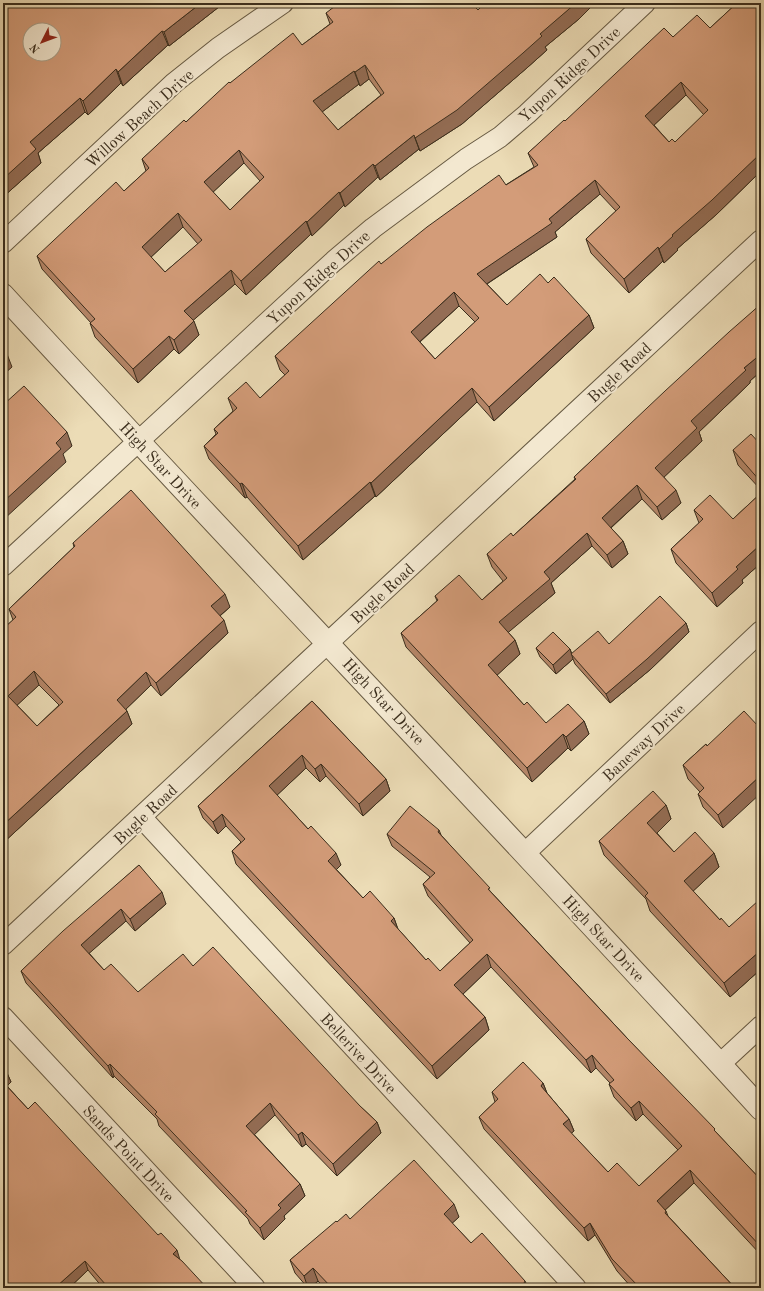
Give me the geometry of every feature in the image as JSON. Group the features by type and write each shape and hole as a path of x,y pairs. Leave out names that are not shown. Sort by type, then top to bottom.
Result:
{"street":[{"name":"Willow Beach Drive","path":"3,243 174,83 218,48 283,3"},
{"name":"Yupon Ridge Drive","path":"3,566 334,261 373,228 466,159 500,137 527,114 645,3"},
{"name":"Bugle Road","path":"3,945 142,818 761,240"},
{"name":"High Star Drive","path":"3,295 138,441 329,642 761,1110"},
{"name":"Baneway Drive","path":"525,853 761,631"},
{"name":"Bellerive Drive","path":"142,818 576,1288"},
{"name":"Sands Point Drive","path":"3,1017 255,1288"},
{"path":"720,1064 761,1026"}],"building":[{"path":"3,3 201,3 164,32 162,31 118,72 116,69 83,101 80,98 30,142 36,149 3,179"},
{"path":"339,3 471,3 478,10 485,3 576,3 540,34 542,36 457,110 415,138 414,135 375,166 373,164 340,193 339,192 307,222 306,221 241,281 231,270 184,311 194,321 174,340 169,336 133,369 90,323 95,319 37,256 116,182 124,191 149,168 142,159 184,120 186,122 229,82 230,83 293,33 302,45 333,22 326,13","holes":["365,65 384,93 338,130 313,101 354,71 355,72","239,150 264,177 230,210 204,182","178,213 202,240 165,272 142,247"]},
{"path":"737,3 761,3 761,153 712,200 672,235 673,236 659,249 658,247 624,279 586,239 620,207 595,180 549,219 552,223 477,274 507,305 540,274 548,283 554,277 589,315 489,407 472,388 371,483 370,482 298,546 242,483 240,484 204,446 218,433 214,429 237,408 228,398 246,382 260,398 289,371 275,356 379,261 381,264 427,227 499,175 506,185 538,165 528,153 564,120 565,121 664,28 673,37 697,15 710,28","holes":["681,82 708,110 675,142 672,139 669,142 645,116","454,292 479,318 435,359 411,332"]},
{"path":"761,304 761,354 744,368 746,370 691,421 697,428 655,468 676,490 657,507 637,485 602,518 623,541 607,555 587,533 544,572 550,579 499,622 515,640 488,665 524,705 527,702 546,723 568,704 584,721 566,737 563,734 527,768 401,633 438,600 435,596 459,575 482,600 507,578 487,554 511,533 513,536 576,479 574,477 665,391"},
{"path":"3,349 7,354 3,357"},
{"path":"24,386 67,432 56,443 61,449 3,502 3,405"},
{"path":"751,434 761,445 761,482 733,450"},
{"path":"131,490 225,594 211,606 224,620 156,683 146,672 117,700 127,711 3,825 3,629 16,617 9,609 75,546 73,543","holes":["34,671 63,702 37,726 8,696"]},
{"path":"761,493 761,544 736,567 738,569 712,593 671,549 703,519 694,510 710,495 733,519"},
{"path":"660,596 686,623 606,694 571,654 598,631 609,644"},
{"path":"553,632 570,649 553,665 536,648"},
{"path":"312,701 386,779 359,804 321,764 315,769 302,755 269,786 308,829 311,826 336,853 328,861 363,898 370,891 394,918 391,921 426,960 428,958 440,971 473,940 423,884 435,873 387,834 410,806 439,830 438,832 490,888 488,889 627,1038 715,1129 714,1130 761,1180 761,1247 690,1170 657,1201 666,1211 665,1213 735,1288 640,1288 612,1259 590,1223 584,1228 479,1117 498,1099 492,1092 523,1062 543,1083 541,1086 569,1119 563,1124 608,1172 617,1163 639,1186 682,1146 639,1101 631,1108 609,1084 614,1080 592,1055 586,1060 487,954 454,985 485,1017 432,1066 232,851 245,839 222,814 213,822 198,806"},
{"path":"744,711 759,727 761,725 761,775 718,815 698,794 704,788 683,765 706,744 707,746"},
{"path":"653,791 666,805 647,823 674,852 695,832 714,853 684,881 720,920 721,918 729,927 758,901 761,905 761,950 724,983 645,896 648,893 599,841"},
{"path":"139,865 162,892 130,919 121,909 81,945 104,970 111,964 138,992 183,954 193,966 213,947 360,1106 377,1122 333,1164 302,1132 298,1135 270,1103 246,1126 300,1184 278,1205 281,1208 260,1228 245,1212 247,1211 155,1114 157,1112 110,1064 108,1066 21,971 63,931"},
{"path":"3,1068 7,1073 3,1077"},
{"path":"3,1082 28,1109 35,1102 158,1235 161,1233 177,1250 173,1254 182,1261 207,1288 103,1288 106,1285 85,1261 57,1286 59,1288 3,1288"},
{"path":"414,1160 454,1204 444,1214 471,1243 482,1233 525,1281 524,1283 530,1288 332,1288 313,1268 304,1276 290,1260 346,1214 350,1219"}]}
